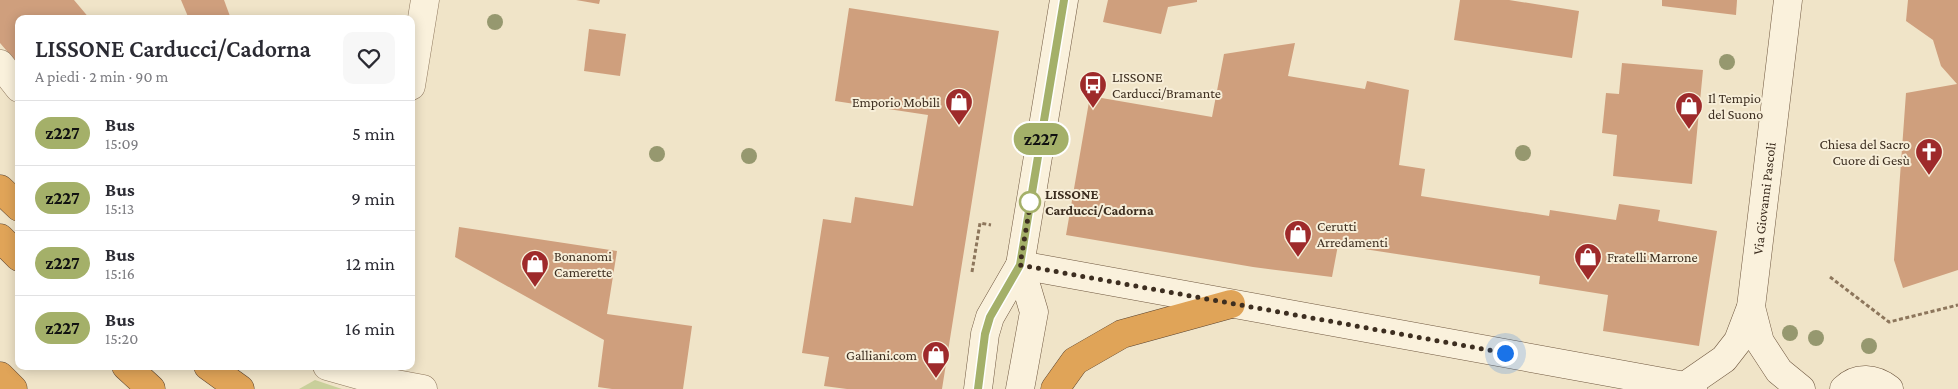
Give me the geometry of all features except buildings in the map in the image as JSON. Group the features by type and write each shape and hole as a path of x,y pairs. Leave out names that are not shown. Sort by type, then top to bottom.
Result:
{"highway":[{"path":"0,190 15,203"},
{"path":"0,238 15,253"},
{"path":"1055,389 1075,360 1122,334 1231,304"},
{"path":"130,370 151,389"},
{"path":"214,370 240,389"},
{"path":"0,376 13,389"}],"street":[{"path":"415,61 425,0"},
{"path":"978,389 985,334 990,317 1020,265 1064,0"},
{"name":"Via Giovanni Pascoli","path":"1689,387 1724,359 1738,341 1751,307 1788,0"},
{"path":"0,64 15,83"},
{"path":"1020,265 1689,387"},
{"path":"1020,265 1034,312 1020,389"},
{"name":"Via Giovanni Pascoli","path":"1751,307 1760,342 1778,371 1801,389"},
{"path":"341,370 380,381 423,389"},
{"path":"1844,389 1850,383 1860,380 1872,380 1882,383 1889,389"}],"path":[{"path":"1830,277 1889,322 1958,305"}],"green space":[{"path":"315,380 342,389 299,389"}],"bus line":[{"name":"z227","path":"978,389 985,334 990,317 1020,265 1064,0"}],"place":[{"name":"LISSONE Carducci/Bramante","path":"1093,109"},
{"name":"Emporio Mobili","path":"959,126"},
{"name":"Il Tempio del Suono","path":"1689,130"},
{"name":"Chiesa del Sacro Cuore di Gesù","path":"1929,176"},
{"name":"LISSONE Carducci/Cadorna","path":"1030,202"},
{"name":"Cerutti Arredamenti","path":"1298,258"},
{"name":"Fratelli Marrone","path":"1588,281"},
{"name":"Bonanomi Camerette","path":"535,288"},
{"name":"Galliani.com","path":"936,379"}],"route":[{"path":"1030,202 1032,194 1020,265 1505,353"}]}
